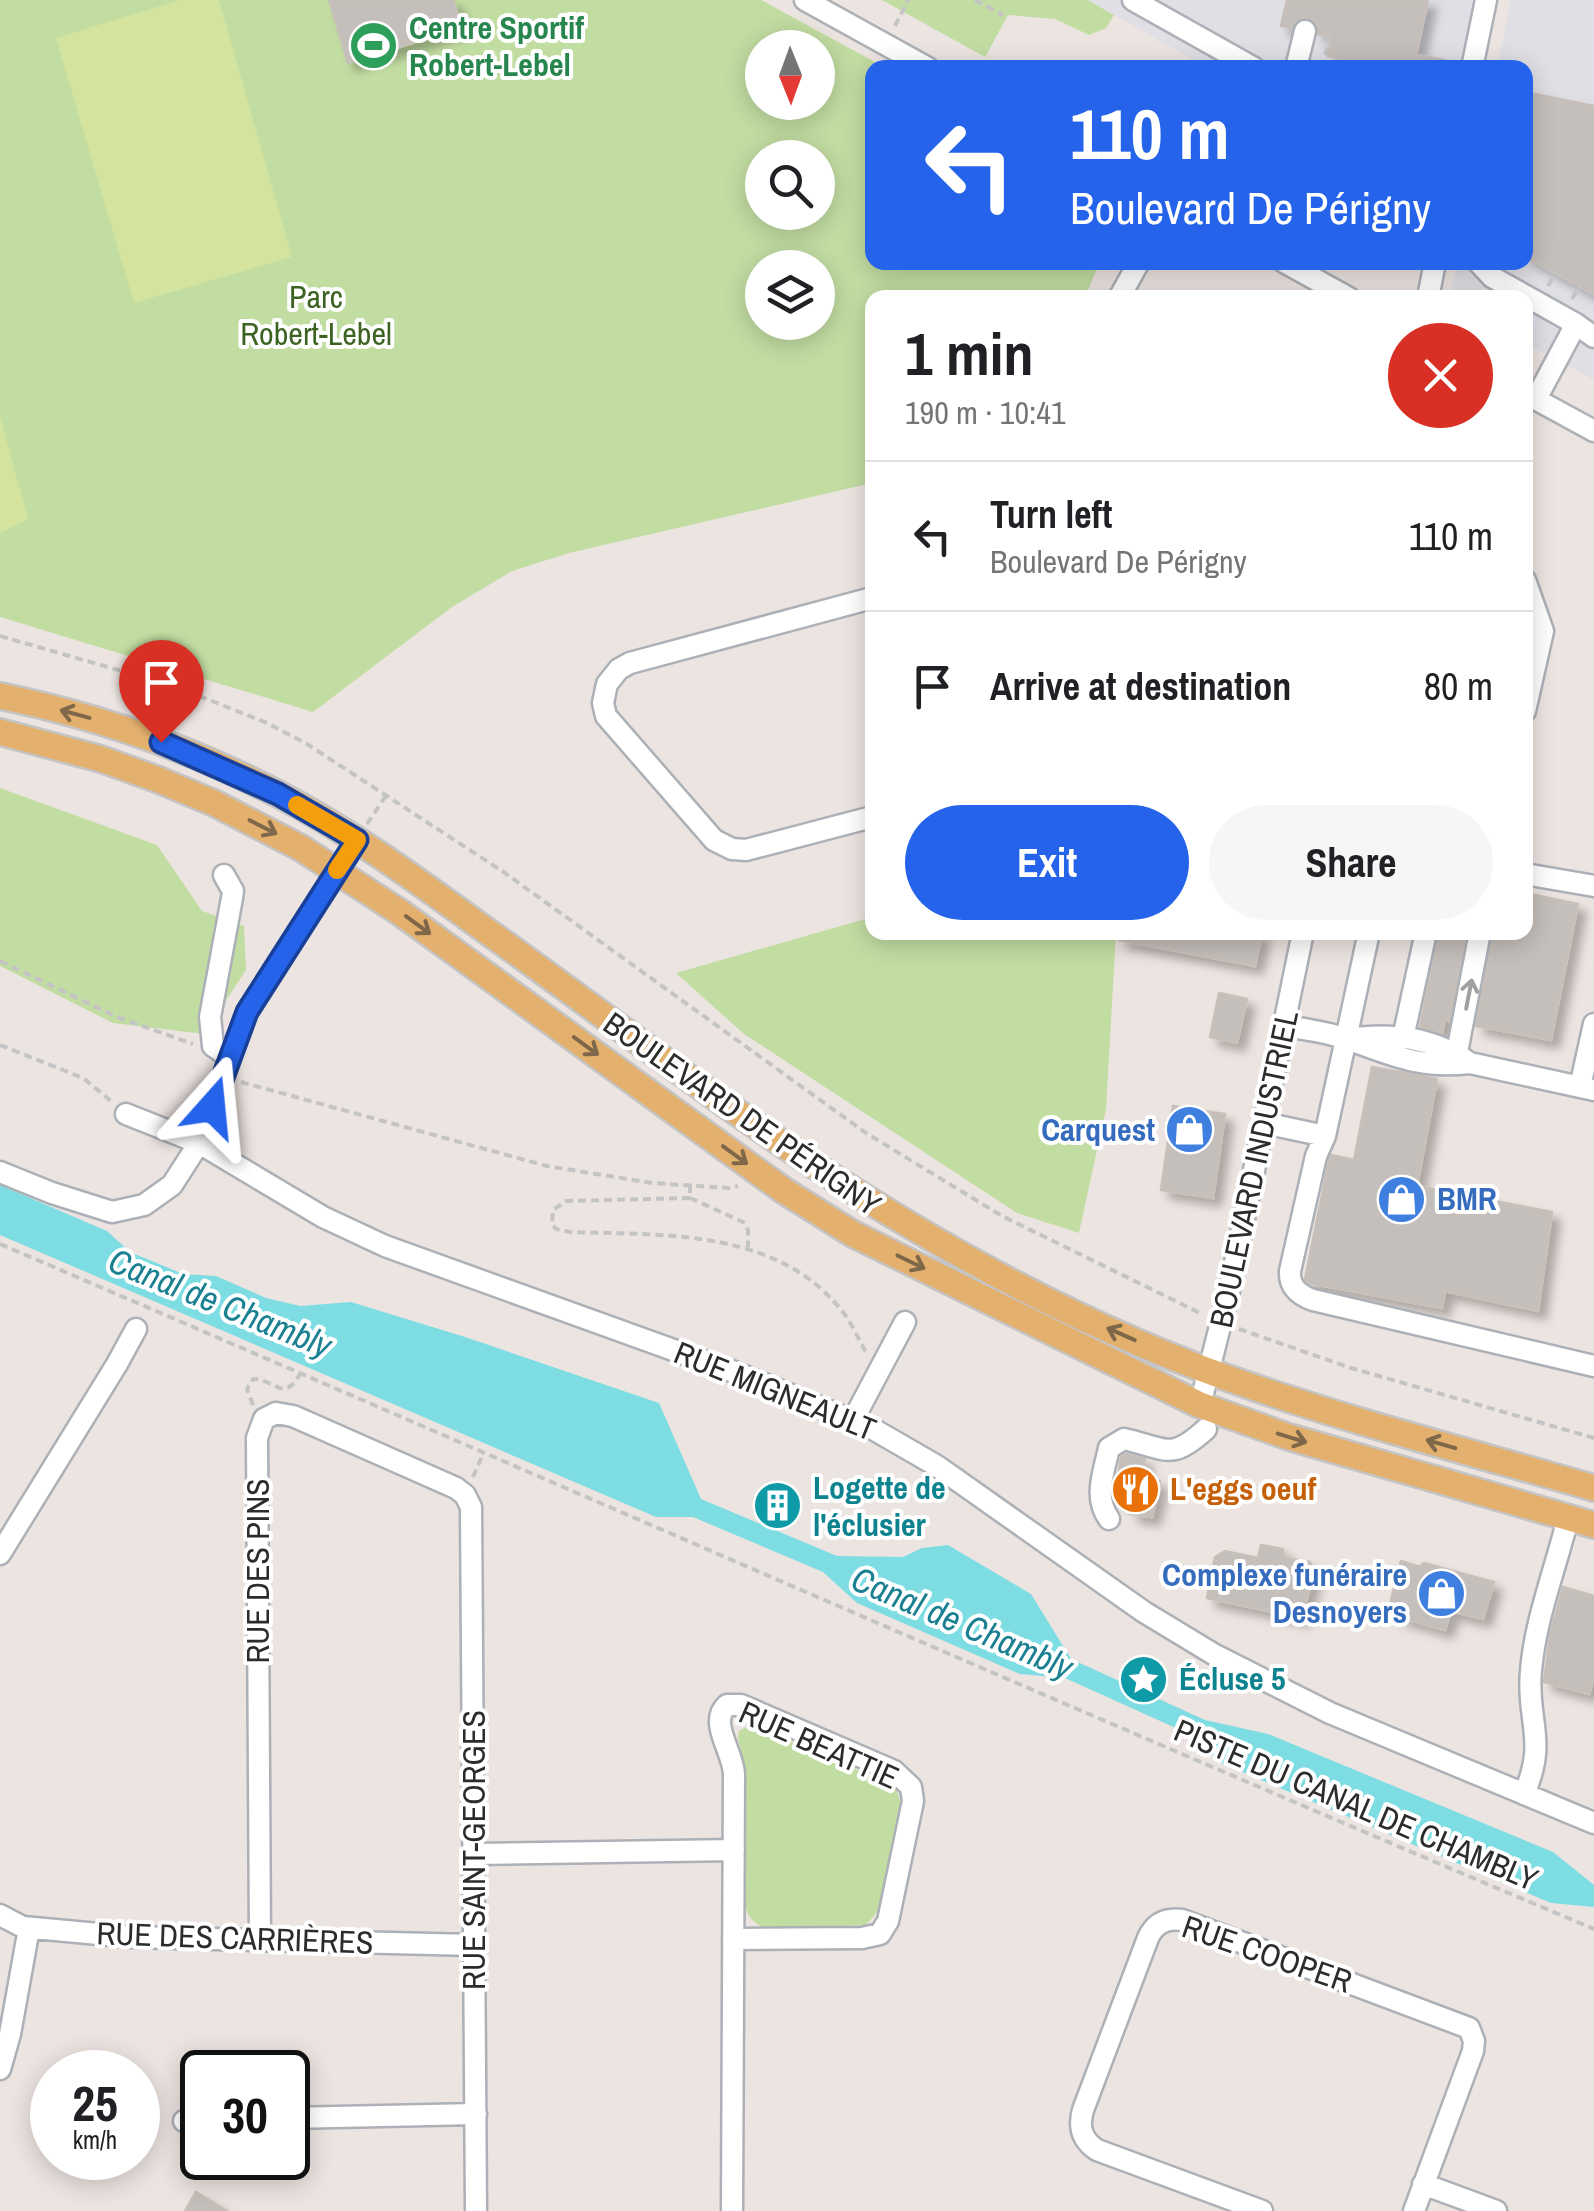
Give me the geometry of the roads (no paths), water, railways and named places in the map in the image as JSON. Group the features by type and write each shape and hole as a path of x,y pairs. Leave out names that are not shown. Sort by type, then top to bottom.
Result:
{"main road":[{"name":"BOULEVARD DE PÉRIGNY","path":"0,696 97,720 174,747 278,794 357,840 778,1140 873,1203 1073,1312 1211,1371 1334,1413 1594,1488"},
{"name":"BOULEVARD DE PÉRIGNY","path":"0,732 100,759 186,791 275,833 337,870 831,1221 1203,1417 1594,1525"}],"street":[{"path":"805,0 914,60"},
{"path":"1133,0 1240,60"},
{"path":"1474,60 1486,0"},
{"path":"1298,60 1305,31"},
{"path":"1298,270 1335,290"},
{"path":"1485,270 1515,290"},
{"path":"1533,300 1594,337"},
{"path":"1533,392 1576,324"},
{"path":"1533,399 1594,431"},
{"path":"865,600 630,663 610,679 603,703 613,727 714,840 725,847 754,849 865,819"},
{"path":"1533,603 1543,631 1533,675"},
{"path":"0,1172 94,1208 130,1210 144,1205 172,1184 199,1143 222,1062 247,1012 357,840"},
{"path":"222,1062 211,1037 210,1016 233,891 224,875"},
{"path":"1533,875 1594,886"},
{"name":"BOULEVARD INDUSTRIEL","path":"1203,1417 1301,940"},
{"path":"1367,940 1290,1271 1292,1285 1300,1295 1438,1332 1594,1366"},
{"path":"1403,1038 1424,940"},
{"path":"1460,1061 1479,940"},
{"path":"1285,1026 1345,1038 1382,1055 1442,1067 1460,1061 1587,1089 1594,1024"},
{"path":"1345,1038 1386,1034 1446,1047 1460,1061"},
{"name":"RUE MIGNEAULT","path":"126,1114 199,1143 333,1223 413,1258 740,1374 853,1420 937,1466 1144,1612 1215,1656 1330,1713 1594,1824"},
{"path":"1264,1122 1324,1136"},
{"path":"0,1554 148,1320"},
{"path":"853,1420 905,1322"},
{"name":"RUE DES PINS","path":"260,1941 260,1425 272,1414 293,1416 468,1484"},
{"path":"1110,1518 1102,1507 1100,1492 1108,1448 1124,1439 1181,1449 1203,1417"},
{"name":"RUE SAINT-GEORGES","path":"468,1484 472,1511 476,2211"},
{"path":"1524,1794 1537,1752 1530,1688 1532,1657 1568,1518"},
{"name":"RUE BEATTIE","path":"732,2211 733,1939 734,1850 734,1762 718,1723 722,1709 728,1705 750,1708 894,1772 912,1787 914,1800 888,1921 880,1934 862,1938 733,1939"},
{"path":"475,1854 734,1850"},
{"name":"RUE DES CARRIÈRES","path":"0,1915 29,1928 131,1936 474,1945"},
{"name":"RUE COOPER","path":"1262,2211 1097,2150 1082,2132 1081,2118 1090,2093 1148,1938 1160,1923 1182,1920 1465,2025 1473,2036 1473,2052 1424,2184"},
{"path":"0,2069 7,2013 22,1975 29,1928"},
{"path":"0,1968 22,1975"},
{"path":"310,2118 476,2114"},
{"path":"1414,2211 1424,2184 1496,2211"}],"water":[{"name":"Canal de Chambly","path":"0,1185 107,1231 130,1252 183,1274 216,1276 266,1298 300,1306 351,1302 659,1403 701,1499 837,1556 903,1557 922,1548 948,1545 1031,1594 1071,1659 1205,1720 1268,1734 1553,1852 1594,1885 1594,1907 1551,1903 1219,1762 1189,1734 1065,1678 1020,1674 857,1603 823,1572 693,1517 656,1517 0,1235"}],"place":[{"name":"Centre Sportif Robert-Lebel","path":"374,46"},
{"name":"Carquest","path":"1190,1130"},
{"name":"BMR","path":"1402,1199"},
{"name":"L'eggs oeuf","path":"1135,1489"},
{"name":"Logette de l'éclusier","path":"778,1506"},
{"name":"Complexe funéraire Desnoyers","path":"1442,1593"},
{"name":"Écluse 5","path":"1144,1679"}],"park label":[{"name":"Parc Robert-Lebel","path":"316,316"}]}
